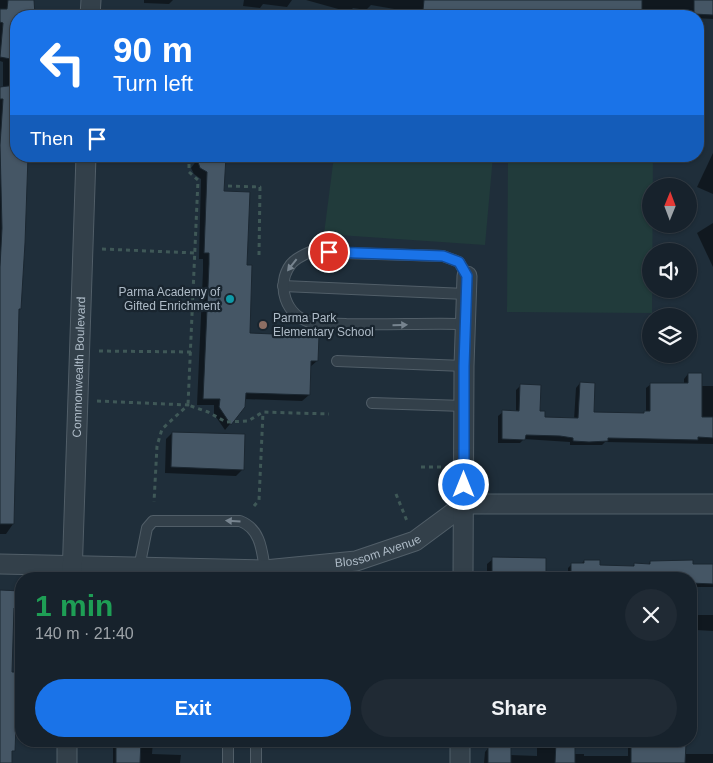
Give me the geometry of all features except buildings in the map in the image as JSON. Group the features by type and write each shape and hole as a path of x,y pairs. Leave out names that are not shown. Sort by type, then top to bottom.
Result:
{"street":[{"name":"Commonwealth Boulevard","path":"72,572 86,162"},
{"path":"463,572 466,285"},
{"name":"Blossom Avenue","path":"267,572 356,561 415,541 464,504"},
{"path":"464,504 713,504"},
{"name":"Blossom Avenue","path":"0,564 64,572"},
{"name":"Blossom Avenue","path":"85,572 139,568 235,572"},
{"path":"67,747 67,763"},
{"path":"460,747 460,763"}],"lane":[{"path":"283,286 466,285 459,262 443,256 310,252 291,263 283,286 284,297 297,317 312,322 399,326 428,323 465,324"},
{"path":"337,362 464,366"},
{"path":"372,403 464,406"},
{"path":"139,568 147,528 153,522 240,521 249,524 258,537 259,572"},
{"path":"228,747 228,763"},
{"path":"256,747 256,763"}],"path":[{"path":"154,502 157,446 162,429 188,406 198,180 189,172 189,162"},
{"path":"228,186 260,187 259,255"},
{"path":"102,249 195,253"},
{"path":"99,351 191,352"},
{"path":"97,401 188,406 208,412 226,422 248,421 263,412 329,414"},
{"path":"254,506 259,500 263,412"},
{"path":"421,467 444,467"},
{"path":"396,494 407,520"}],"green space":[{"path":"333,162 492,162 485,245 324,234"},
{"path":"508,162 653,162 653,178 642,178 642,233 653,233 652,243 642,243 642,298 652,298 652,308 642,308 642,313 507,312"}],"place":[{"name":"Parma Academy of Gifted Enrichment","path":"230,299"},
{"name":"Parma Park Elementary School","path":"263,325"}],"route":[{"path":"329,252 443,256 459,262 467,276 464,366 464,485"}]}
